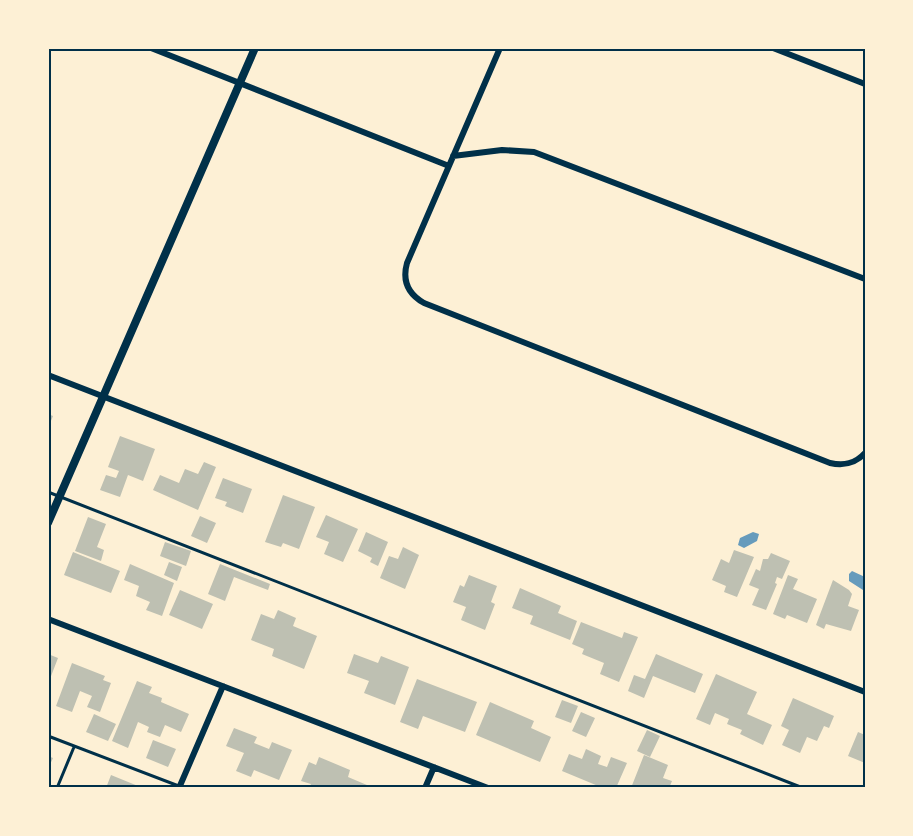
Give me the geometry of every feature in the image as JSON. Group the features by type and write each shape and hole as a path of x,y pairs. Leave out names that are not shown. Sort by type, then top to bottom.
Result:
{"street":[{"path":"151,48 449,166"},
{"path":"48,523 255,48"},
{"path":"500,48 407,263 405,279 416,298 830,463 839,465 853,463 865,453"},
{"path":"773,48 865,84"},
{"path":"453,156 502,150 534,152 865,279"},
{"path":"48,375 865,692"},
{"path":"48,619 488,788"},
{"path":"181,787 223,686"},
{"path":"425,788 434,767"}],"lane":[{"path":"48,492 803,788"},
{"path":"48,736 181,787"},
{"path":"57,788 74,747"}],"water":[{"path":"753,532 759,534 757,541 744,548 738,545 740,538"},
{"path":"852,571 865,577 863,590 849,581 849,574"}],"building":[{"path":"48,414 53,416 48,428"},
{"path":"120,436 155,449 143,481 128,475 120,497 100,490 106,475 116,478 119,471 108,467"},
{"path":"204,462 216,467 198,510 153,490 160,475 179,483 185,469 198,474"},
{"path":"223,478 252,489 243,513 225,506 227,502 215,498"},
{"path":"283,495 315,507 299,549 283,543 281,547 265,542"},
{"path":"326,515 358,529 343,562 324,554 329,542 316,537"},
{"path":"200,516 216,523 207,543 191,536"},
{"path":"88,517 106,524 97,547 104,550 101,561 75,551"},
{"path":"366,532 388,542 378,566 370,562 372,558 358,551"},
{"path":"165,542 191,551 186,566 160,556"},
{"path":"403,547 419,555 405,589 380,578 389,556 398,559"},
{"path":"734,550 754,557 737,597 724,592 726,586 712,580 721,559 729,563"},
{"path":"73,552 120,571 111,593 64,575"},
{"path":"771,553 790,561 782,579 777,577 775,583 777,584 766,610 752,605 759,589 749,585 756,569 760,571 763,559 768,559"},
{"path":"169,562 182,567 177,581 164,575"},
{"path":"130,564 174,583 162,616 146,610 150,602 136,596 139,586 124,580"},
{"path":"220,564 270,584 268,590 234,577 225,601 208,594"},
{"path":"469,575 497,586 491,602 495,604 485,630 461,620 466,607 453,602 460,585 464,587"},
{"path":"788,575 798,579 793,589 817,599 807,623 787,615 785,619 773,614"},
{"path":"833,580 852,594 848,606 859,610 851,631 826,624 824,629 816,625"},
{"path":"520,588 561,606 558,613 577,621 570,640 530,624 533,616 512,608"},
{"path":"180,590 213,604 202,629 169,615"},
{"path":"278,610 296,618 293,626 317,636 304,669 272,656 274,649 251,640 261,614 274,619"},
{"path":"581,622 622,638 624,632 638,637 619,682 600,674 604,663 582,654 584,649 572,644"},
{"path":"48,654 58,658 48,684"},
{"path":"354,654 378,663 381,656 409,667 395,705 364,693 369,681 347,673"},
{"path":"656,654 703,674 695,693 653,676 644,698 628,691 634,675 645,679"},
{"path":"72,663 105,676 103,680 111,683 100,712 87,707 92,696 80,691 72,712 56,706"},
{"path":"716,674 757,692 747,714 772,725 763,745 740,734 742,730 727,724 729,719 715,713 710,725 696,719"},
{"path":"417,679 477,702 465,732 423,716 418,729 400,722"},
{"path":"137,681 152,687 149,693 162,698 161,702 189,714 181,732 165,725 160,737 147,732 149,727 138,722 128,748 112,741"},
{"path":"793,698 834,716 829,728 824,726 817,741 807,737 800,753 782,745 789,730 781,726"},
{"path":"562,700 578,706 571,723 555,717"},
{"path":"490,702 534,721 531,728 551,737 540,762 476,735"},
{"path":"581,712 595,718 586,737 572,731"},
{"path":"94,714 116,724 108,741 86,732"},
{"path":"234,728 257,737 254,743 269,749 272,742 292,750 279,780 254,770 251,777 236,771 244,753 226,746"},
{"path":"647,730 660,736 650,757 637,751"},
{"path":"858,732 865,735 865,763 848,756"},
{"path":"153,740 176,749 168,767 146,758"},
{"path":"586,749 601,756 598,764 607,767 611,757 627,763 616,788 603,788 562,771 569,754 582,759"},
{"path":"644,755 668,765 663,778 672,781 669,788 631,788"},
{"path":"48,756 53,758 48,769"},
{"path":"319,757 350,770 348,777 374,788 309,788 311,784 301,781 309,762 316,765"},
{"path":"111,775 138,786 137,788 106,788"}]}
